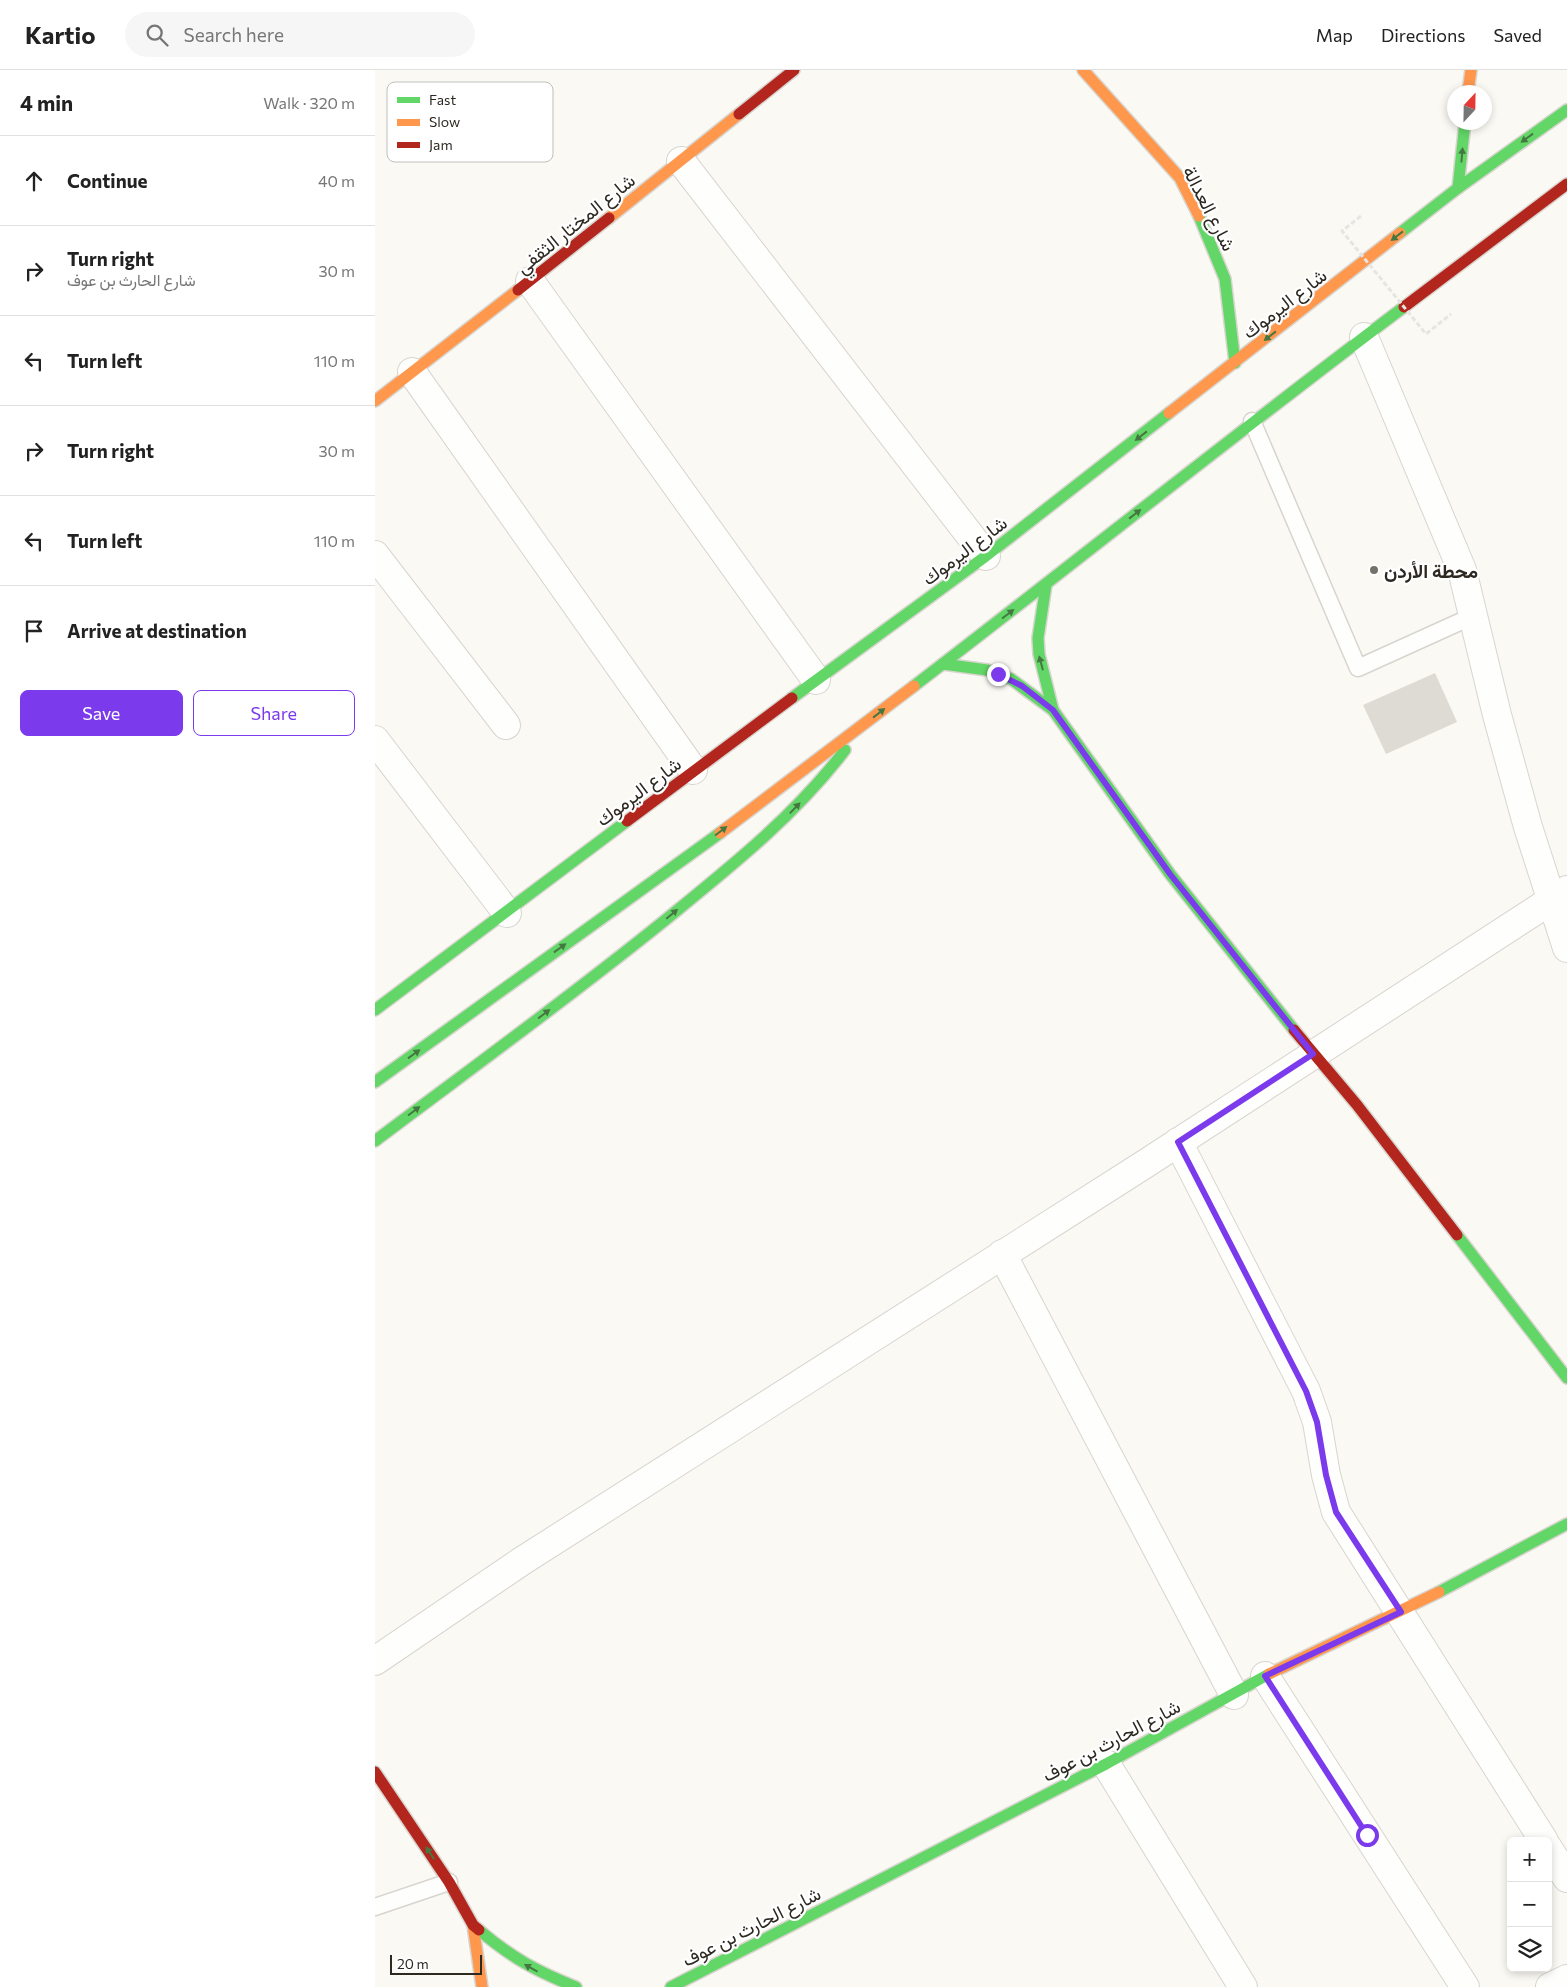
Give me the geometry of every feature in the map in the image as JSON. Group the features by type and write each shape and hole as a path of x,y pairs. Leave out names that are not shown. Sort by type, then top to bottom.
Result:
{"main road":[{"name":"شارع المختار الثقفي","path":"375,401 530,282 793,70"},
{"name":"شارع العدالة","path":"1083,70 1180,178 1209,236 1225,279 1235,363"},
{"path":"1469,85 1471,70"},
{"name":"شارع اليرموك","path":"377,1003 507,913 693,770 986,556 1459,188 1567,110"},
{"path":"1459,188 1464,130"},
{"path":"375,1082 862,726 1046,585 1252,422 1567,184"},
{"path":"1046,585 1038,638 1039,654 1053,710"},
{"path":"943,664 987,670 1011,679 1053,710 1170,874 1313,1054 1357,1105 1567,1378"},
{"path":"375,1141 645,938 737,861 782,821 829,772 862,726"},
{"name":"شارع الحارث بن عوف","path":"671,1987 1106,1764 1234,1695 1265,1676 1401,1612 1567,1524"},
{"path":"375,1772 449,1882 473,1925 506,1953 520,1962 534,1970 576,1987"},
{"path":"473,1925 482,1987"}],"street":[{"path":"681,161 986,556"},
{"path":"530,282 816,680"},
{"path":"1364,337 1462,570 1528,827 1560,896 1567,948"},
{"path":"412,372 693,770"},
{"path":"375,555 506,725"},
{"path":"375,740 507,913"},
{"path":"375,1661 539,1551 1560,896"},
{"path":"1178,1142 1306,1391 1317,1422 1326,1475 1336,1512 1542,1837"},
{"path":"1003,1254 1234,1695"},
{"path":"1265,1676 1465,1987"},
{"path":"1106,1764 1243,1987"},
{"path":"1552,1854 1567,1878"},
{"path":"1550,1987 1567,1979"}],"lane":[{"path":"1252,422 1359,668 1475,615"},
{"path":"375,1907 449,1882"}],"path":[{"path":"1361,216 1342,231 1426,334 1451,314"}],"building":[{"path":"1435,673 1457,722 1386,754 1363,705"}],"traffic: fast":[{"path":"1400,233 1458,188 1567,110"},
{"path":"1458,188 1464,130"},
{"path":"1199,216 1225,279 1235,363"},
{"path":"914,686 1404,307"},
{"path":"792,698 986,556 1169,413"},
{"path":"1046,585 1038,638 1039,654 1053,710"},
{"path":"943,664 987,670 1011,679 1053,710 1170,874 1294,1030"},
{"path":"375,1141 593,977 713,881 782,820 804,798 845,750"},
{"path":"375,1010 627,821"},
{"path":"375,1082 720,833"},
{"path":"1457,1235 1567,1378"},
{"path":"1439,1592 1567,1524"},
{"path":"671,1987 1106,1764 1269,1674"},
{"path":"479,1930 525,1963 576,1987"}],"traffic: slow":[{"path":"1083,70 1180,178 1199,216"},
{"path":"1469,85 1471,70"},
{"path":"609,218 739,114"},
{"path":"1169,413 1400,233"},
{"path":"375,401 518,290"},
{"path":"720,833 914,686"},
{"path":"1269,1674 1439,1592"},
{"path":"473,1925 482,1987"}],"traffic: jam":[{"path":"739,114 794,70"},
{"path":"1404,307 1567,184"},
{"path":"518,290 609,218"},
{"path":"627,821 792,698"},
{"path":"1294,1030 1357,1105 1457,1235"},
{"path":"375,1772 449,1882 473,1925 479,1930"}],"place":[{"name":"محطة الأردن","path":"1374,570"}],"route":[{"path":"998,674 1022,686 1053,710 1170,874 1313,1054 1178,1142 1306,1391 1317,1422 1330,1494 1336,1512 1401,1612 1265,1676 1367,1835"}]}
